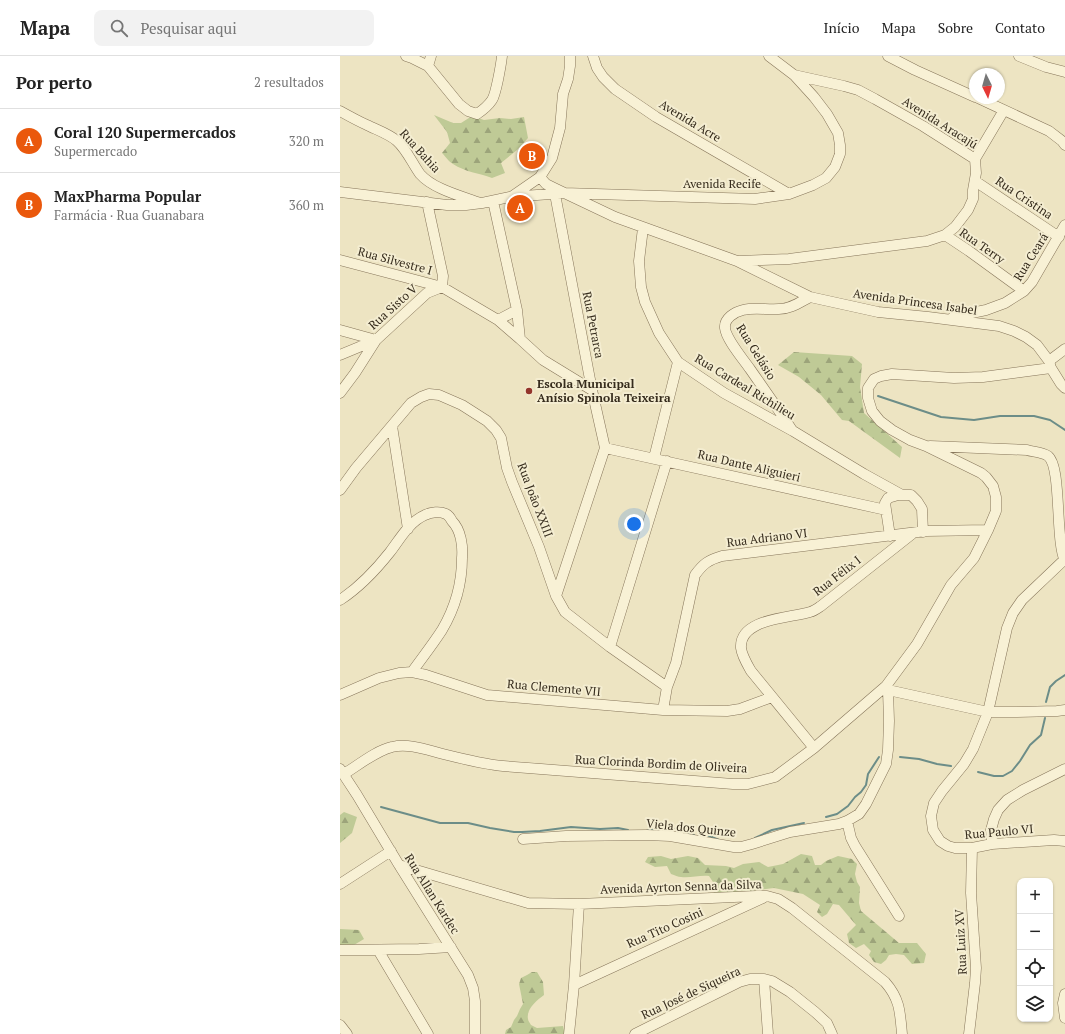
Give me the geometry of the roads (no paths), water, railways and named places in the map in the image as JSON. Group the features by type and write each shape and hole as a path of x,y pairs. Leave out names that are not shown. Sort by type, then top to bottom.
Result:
{"street":[{"path":"406,56 428,66 458,104 468,111 477,114 493,99 502,56"},
{"path":"428,66 431,56"},
{"path":"540,177 552,158 560,128 563,94 568,79 570,56"},
{"name":"Avenida Acre","path":"593,56 597,68 603,77 615,89 656,117 789,194"},
{"path":"769,56 794,75"},
{"path":"888,56 915,70 969,93"},
{"path":"1019,56 1046,67 1065,72"},
{"path":"1046,67 1065,68"},
{"name":"Avenida Recife","path":"558,192 755,198 789,194 813,185 826,178 835,167 840,154 838,133 827,114 794,75"},
{"name":"Avenida Aracajú","path":"737,261 789,259 927,241 945,235 955,226 968,210 973,199 976,174 975,159 923,126 858,90 794,75"},
{"path":"991,104 1049,130 1065,145"},
{"path":"975,159 1004,110"},
{"name":"Rua Bahia","path":"340,111 397,141 407,153 420,174 433,184 452,193 482,203"},
{"name":"Avenida Princesa Isabel","path":"513,195 540,177 546,184 558,192 643,228 737,261 810,297 878,312 999,326 1014,331 1038,345 1061,384 1065,388"},
{"name":"Rua Cristina","path":"975,181 1059,236"},
{"name":"Avenida Princesa Isabel","path":"340,192 447,205 466,205 493,201 513,195 558,192"},
{"name":"Rua Petrarca","path":"558,192 592,390 605,448"},
{"path":"493,201 517,310 520,339"},
{"path":"427,202 443,276 442,287"},
{"name":"Rua Ceará","path":"946,319 986,310 1005,303 1024,291 1032,282 1065,225"},
{"name":"Rua Cardeal Richilieu","path":"643,228 640,261 641,288 645,302 659,333 678,362 724,392 902,495"},
{"name":"Rua Terry","path":"945,235 1024,291"},
{"name":"Rua Silvestre I","path":"340,260 442,287 498,320 543,360 592,390"},
{"name":"Rua Sisto V","path":"340,393 376,340 427,294 442,287"},
{"name":"Rua Gelásio","path":"793,431 736,349 727,335 724,326 727,319 734,313 742,310 752,308 779,310 789,308 810,297"},
{"path":"498,320 517,310"},
{"path":"340,330 376,340"},
{"path":"340,355 376,340"},
{"path":"1050,364 1065,349"},
{"path":"654,458 678,362"},
{"name":"Rua Clorinda Bordim de Oliveira","path":"342,772 391,747 405,746 485,764 688,781 748,784 775,776 814,748 887,688 917,644 951,585 974,558 996,511 996,497 993,486 981,473 926,446 910,440 880,421 872,411 868,398 868,388 874,379 892,374 954,378 983,377 1050,364"},
{"name":"Rua João XXIII","path":"340,490 356,468 411,403 420,397 429,394 439,395 462,406 487,421 496,430 501,438 507,468 512,482 539,548 556,596 565,612 610,647 667,687"},
{"path":"392,426 408,528"},
{"path":"926,446 1027,450 1048,456 1053,464 1061,546 1065,560"},
{"path":"556,596 605,448"},
{"name":"Rua Dante Aliguieri","path":"605,448 886,510"},
{"path":"610,647 667,461"},
{"path":"890,536 886,503 888,498 898,495 911,495 917,501 922,509 923,532"},
{"path":"340,600 367,579 408,528 426,514 436,512 445,514 454,522 459,534 462,548 462,570 458,592 450,615 442,630 412,672"},
{"name":"Rua Adriano VI","path":"663,710 667,687 676,663 695,575 702,566 711,559 722,556 923,532 988,530"},
{"name":"Rua Félix I","path":"814,748 751,671 744,658 741,648 743,638 750,630 760,624 811,612 821,606 912,534"},
{"name":"Rua Paulo VI","path":"1065,560 1022,600 1013,613 1007,628 988,712 973,749 964,764 934,803 931,816 933,830 940,841 955,848 972,848 992,844 1054,840 1065,841"},
{"name":"Rua Clemente VII","path":"340,695 379,678 399,673 412,672 426,675 487,695 663,710 727,711 740,709 772,697"},
{"path":"887,688 988,712 1065,710"},
{"name":"Viela dos Quinze","path":"523,839 580,835 647,835 670,836 734,848 790,832 839,824 847,821 859,814 866,804 886,764 889,721 887,688"},
{"path":"992,844 991,830 994,819 998,810 1007,800 1023,790 1065,769"},
{"name":"Rua Allan Kardec","path":"342,772 468,975 473,988 475,1001 475,1034"},
{"path":"847,821 851,838 855,846 899,916"},
{"name":"Rua Luiz XV","path":"969,1034 976,968 971,893 972,848"},
{"path":"340,884 391,851"},
{"name":"Avenida Ayrton Senna da Silva","path":"399,865 528,903 579,904 756,896 767,896 778,899 792,908 885,982 893,991 898,1002 902,1034"},
{"name":"Rua Tito Cosini","path":"574,985 767,896"},
{"path":"569,1034 574,985 579,904"},
{"path":"340,950 451,947"},
{"path":"378,950 428,1034"},
{"name":"Rua José de Siqueira","path":"635,1034 739,982 750,979 764,979 772,981 790,992 827,1023 832,1034"},
{"path":"764,979 768,1034"},
{"path":"1065,994 1063,1003 1065,1018"},
{"path":"340,1025 347,1034"}],"waterway":[{"path":"878,396 941,417 974,420 1000,416 1034,416 1050,420 1065,430"},
{"path":"1046,702 1050,687 1065,675"},
{"path":"978,772 994,776 1003,776 1012,771 1030,745 1041,735 1045,718"},
{"path":"826,817 837,814 848,806 861,792 866,785 868,774 879,757"},
{"path":"900,757 919,759 951,766"},
{"path":"381,807 440,823 468,823 514,832 540,831 571,827 600,829 618,828 628,830"},
{"path":"755,838 772,830 804,823"},
{"path":"646,831 670,828 683,830 694,835"},
{"path":"700,837 707,835 719,840"}],"place":[{"name":"MaxPharma Popular","path":"532,156"},
{"name":"Coral 120 Supermercados","path":"520,208"},
{"name":"Escola Municipal Anísio Spinola Teixeira","path":"529,391"}]}
